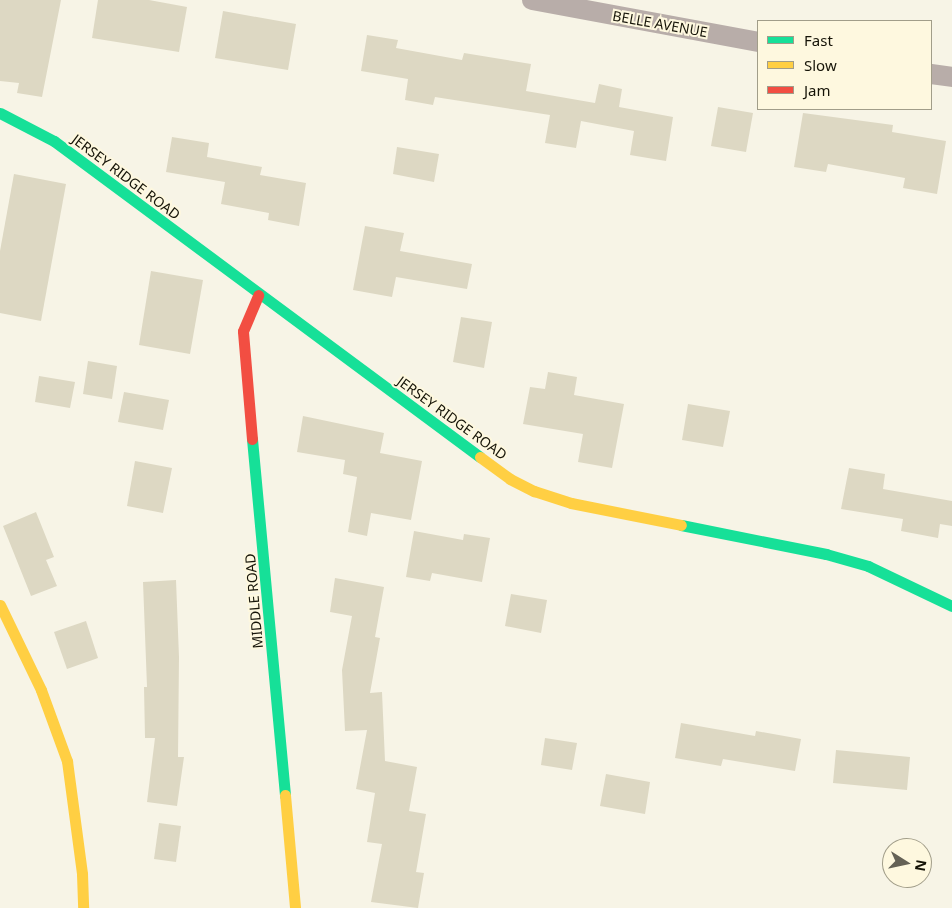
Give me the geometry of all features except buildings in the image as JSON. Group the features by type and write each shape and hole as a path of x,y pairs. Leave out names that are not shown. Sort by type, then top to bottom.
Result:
{"street":[{"name":"BELLE AVENUE","path":"532,0 757,42"},
{"path":"932,74 952,78"},
{"name":"JERSEY RIDGE ROAD","path":"0,113 54,141 258,295 510,479 534,491 571,502 826,554 868,566 952,606"},
{"name":"MIDDLE ROAD","path":"258,295 243,331 246,385 263,533 295,908"},
{"path":"0,605 41,690 67,761 82,874 83,908"}],"traffic: fast":[{"path":"0,113 54,141 480,457"},
{"path":"252,439 285,795"},
{"path":"681,525 826,554 868,566 952,606"}],"traffic: slow":[{"path":"480,457 510,479 534,491 571,503 681,525"},
{"path":"0,605 41,690 67,761 82,874 83,908"},
{"path":"285,795 295,908"}],"traffic: jam":[{"path":"252,439 243,331 258,295"}]}
